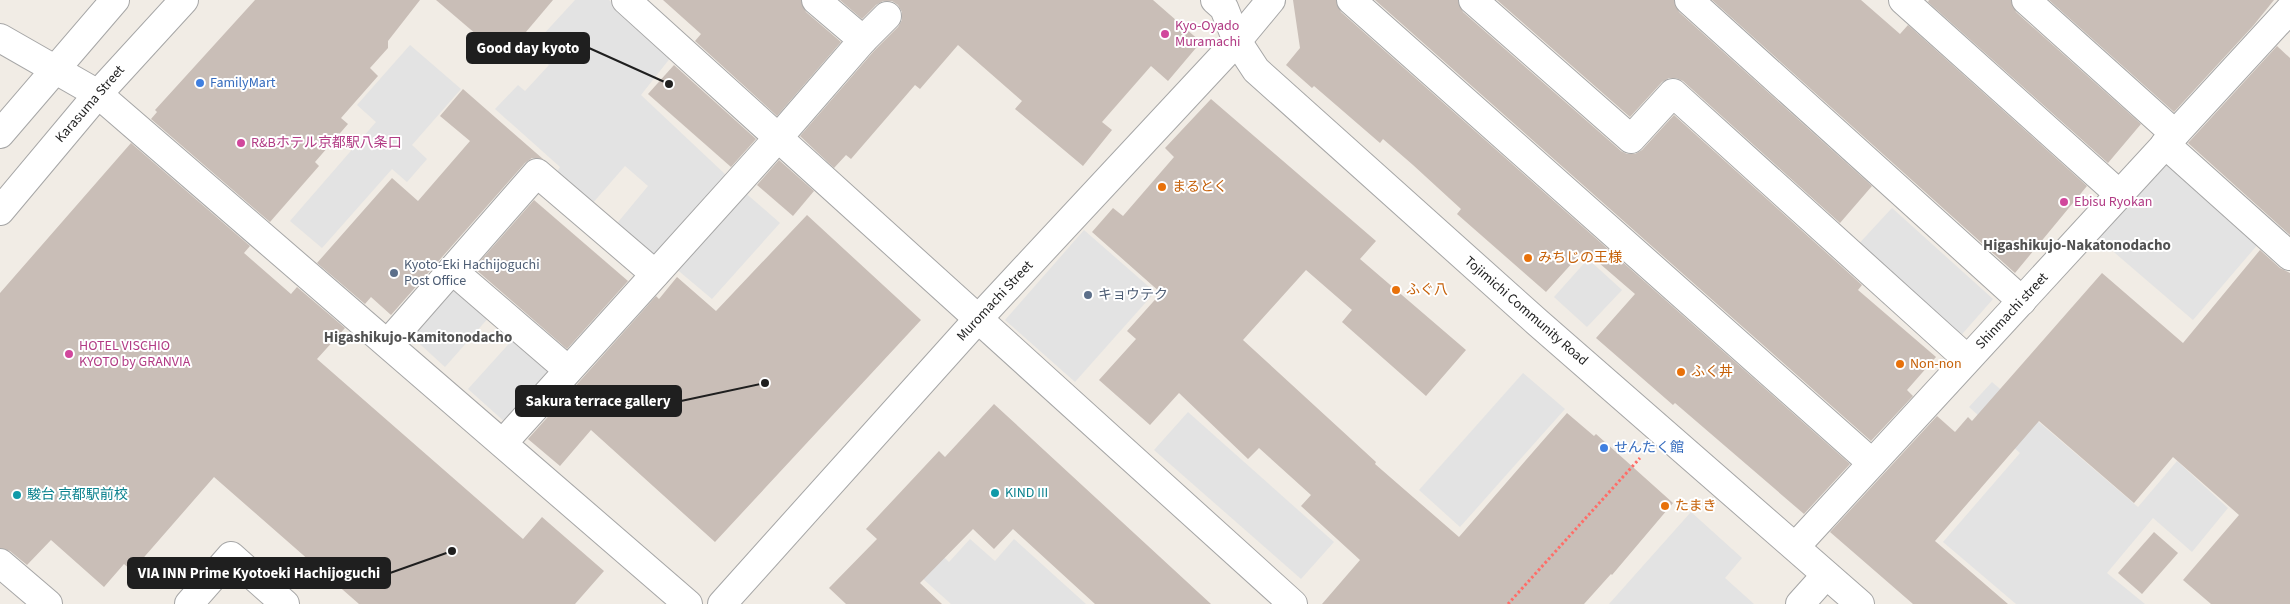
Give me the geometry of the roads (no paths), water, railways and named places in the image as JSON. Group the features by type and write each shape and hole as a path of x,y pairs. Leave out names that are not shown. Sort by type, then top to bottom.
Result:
{"street":[{"path":"0,134 115,0"},
{"name":"Karasuma Street","path":"0,211 98,94 184,0"},
{"path":"626,0 1293,604"},
{"path":"816,0 863,40"},
{"name":"Tojimichi Community Road","path":"1215,0 1224,8 1237,42 1263,76 1537,322 1796,546 1860,604"},
{"name":"Muromachi Street","path":"731,601 978,319 1237,42 1271,0"},
{"path":"1351,0 1872,463"},
{"path":"1473,0 1631,139 1673,93 1967,359"},
{"path":"1689,0 2022,300"},
{"path":"1903,0 2119,194"},
{"path":"2026,0 2290,256"},
{"name":"Shinmachi street","path":"1796,546 2290,9"},
{"path":"503,443 778,138 863,40 887,16"},
{"path":"0,38 98,94 688,604"},
{"path":"388,343 537,173 655,274"},
{"path":"452,270 568,370"},
{"path":"189,604 232,556 285,604"},
{"path":"0,563 48,604"},
{"path":"1800,604 1826,575"}],"place":[{"name":"Kyo-Oyado Muramachi","path":"1165,34"},
{"name":"FamilyMart","path":"200,83"},
{"name":"Good day kyoto","path":"669,84"},
{"name":"R&Bホテル京都駅八条口","path":"241,143"},
{"name":"まるとく","path":"1162,187"},
{"name":"Ebisu Ryokan","path":"2064,202"},
{"name":"みちじの王様","path":"1528,258"},
{"name":"Kyoto-Eki Hachijoguchi Post Office","path":"394,273"},
{"name":"ふぐ八","path":"1396,290"},
{"name":"キョウテク","path":"1088,295"},
{"name":"HOTEL VISCHIO KYOTO by GRANVIA","path":"69,354"},
{"name":"Non-non","path":"1900,364"},
{"name":"ふく丼","path":"1681,372"},
{"name":"Sakura terrace gallery","path":"765,383"},
{"name":"せんたく館","path":"1604,448"},
{"name":"KIND III","path":"995,493"},
{"name":"駿台 京都駅前校","path":"17,495"},
{"name":"たまき","path":"1665,506"},
{"name":"VIA INN Prime Kyotoeki Hachijoguchi","path":"452,551"}],"district":[{"name":"Higashikujo-Nakatonodacho","path":"2077,245"},
{"name":"Higashikujo-Kamitonodacho","path":"418,337"}]}
